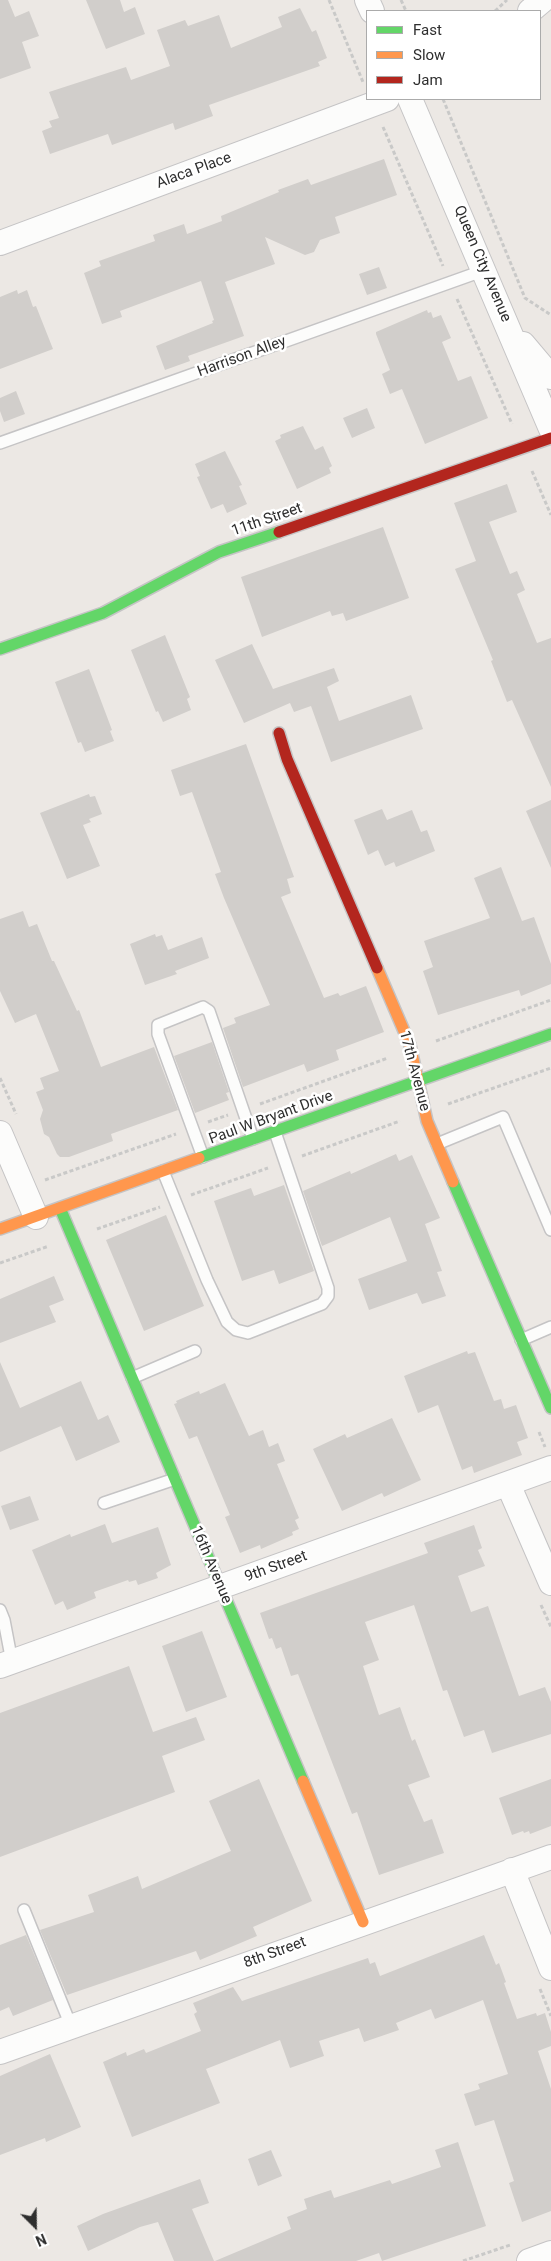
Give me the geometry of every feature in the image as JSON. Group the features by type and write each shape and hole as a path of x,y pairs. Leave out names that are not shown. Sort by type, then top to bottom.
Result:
{"street":[{"path":"531,10 543,0"},
{"name":"Alaca Place","path":"0,243 366,100"},
{"name":"Queen City Avenue","path":"418,103 551,429"},
{"path":"510,329 551,377"},
{"name":"11th Street","path":"0,649 103,613 219,552 551,438"},
{"name":"17th Avenue","path":"279,733 287,759 411,1050 427,1121 551,1408"},
{"name":"Paul W Bryant Drive","path":"0,1229 551,1034"},
{"path":"0,1133 36,1217"},
{"name":"16th Avenue","path":"60,1208 363,1922"},
{"name":"9th Street","path":"6,1664 551,1468"},
{"path":"508,1484 551,1583"},
{"name":"8th Street","path":"0,2052 551,1857"},
{"path":"512,1870 551,1968"},
{"path":"522,2252 551,2253"}],"lane":[{"name":"Harrison Alley","path":"0,444 485,270"},
{"path":"204,1157 158,1034 158,1026 204,1007 209,1011 253,1139"},
{"path":"437,1144 503,1117 551,1230"},
{"path":"163,1171 207,1280 227,1322 236,1330 248,1333 322,1304 328,1296 328,1288 275,1132"},
{"path":"521,1340 551,1327"},
{"path":"132,1378 195,1351"},
{"path":"104,1503 175,1479"},
{"path":"0,1610 4,1620 6,1664"},
{"path":"24,1910 70,2026"}],"path":[{"path":"329,0 366,77"},
{"path":"496,10 508,0"},
{"path":"377,100 450,283 551,515"},
{"path":"443,100 525,298 551,315"},
{"path":"24,1188 551,1000"},
{"path":"463,2261 522,2252"}],"building":[{"path":"0,0 8,0 15,17 29,11 39,36 22,42 31,68 0,79"},
{"path":"86,0 120,0 124,12 135,7 145,34 106,49"},
{"path":"300,8 312,32 316,30 327,58 318,62 320,66 209,105 213,116 175,130 173,123 112,145 108,134 50,154 42,131 52,127 49,121 59,118 49,92 126,67 131,80 170,66 157,30 185,20 188,26 219,15 231,48 282,27 278,17"},
{"path":"384,159 397,195 335,217 340,233 320,240 314,252 305,255 265,237 275,264 225,282 244,336 188,356 190,361 165,370 156,346 213,323 212,321 214,320 201,281 120,311 122,317 102,324 84,273 101,266 99,261 155,241 153,235 184,224 187,234 222,221 221,216 279,192 278,190 308,179 311,185"},
{"path":"379,267 387,288 367,295 359,274"},
{"path":"17,290 18,294 27,290 33,307 36,306 53,349 0,369 0,297"},
{"path":"427,310 428,313 431,312 433,318 441,315 451,338 442,342 458,381 471,376 488,418 425,444 402,389 390,394 382,374 390,370 376,332"},
{"path":"16,391 25,414 4,422 0,411 0,398"},
{"path":"367,408 375,428 352,438 343,418"},
{"path":"303,426 315,450 323,446 332,466 329,468 331,473 297,489 275,441 281,438 280,435"},
{"path":"225,451 242,485 239,486 247,504 227,513 223,504 211,509 197,477 200,476 195,464"},
{"path":"507,484 517,512 489,522 510,574 517,571 525,590 517,594 537,643 551,638 551,787 512,700 507,702 491,661 493,660 455,569 476,561 454,503"},
{"path":"383,527 409,598 346,621 343,613 332,616 330,611 262,637 241,577"},
{"path":"165,635 190,697 187,699 191,710 163,722 158,711 156,712 131,650"},
{"path":"252,644 273,689 334,668 339,681 327,687 339,721 411,695 423,729 331,762 311,706 294,712 290,703 244,723 215,660"},
{"path":"89,669 112,730 110,731 114,741 85,752 81,742 78,743 55,682"},
{"path":"246,744 294,877 287,879 291,893 281,897 324,998 338,993 340,996 366,986 384,1032 336,1050 339,1060 307,1072 304,1064 243,1087 223,1028 236,1023 234,1018 270,1005 215,874 221,872 192,792 180,796 171,770"},
{"path":"89,794 90,797 95,796 102,814 89,819 91,822 83,825 100,866 67,879 40,813"},
{"path":"551,800 551,868 526,811"},
{"path":"382,809 387,820 412,810 421,832 427,830 435,851 396,867 394,862 385,866 378,850 368,855 354,820"},
{"path":"501,867 522,921 534,917 551,964 551,984 521,996 519,990 438,1015 423,971 433,967 424,941 490,918 474,878"},
{"path":"23,911 29,927 37,924 52,961 54,961 77,1011 79,1010 101,1067 154,1047 178,1110 111,1134 113,1141 69,1157 60,1157 57,1154 49,1137 44,1134 40,1119 43,1110 36,1092 44,1089 40,1078 59,1071 36,1014 15,1023 0,991 0,919"},
{"path":"155,934 156,937 162,935 168,950 202,937 209,958 175,971 177,974 145,985 130,944"},
{"path":"212,1042 229,1092 226,1093 229,1100 195,1113 174,1056"},
{"path":"396,1154 399,1161 412,1155 440,1218 425,1224 442,1271 437,1272 446,1296 422,1304 417,1293 369,1310 358,1279 407,1261 390,1217 322,1246 303,1191 350,1171 351,1174"},
{"path":"284,1185 314,1271 279,1284 274,1270 242,1281 214,1201 251,1188 254,1196"},
{"path":"166,1215 204,1306 144,1331 106,1240"},
{"path":"54,1276 64,1300 49,1306 56,1322 0,1343 0,1299"},
{"path":"467,1351 468,1354 475,1352 494,1401 501,1399 504,1409 516,1405 528,1438 517,1442 522,1455 474,1473 472,1466 462,1470 438,1405 418,1413 404,1376"},
{"path":"0,1362 20,1408 81,1381 98,1420 108,1415 120,1442 76,1461 61,1426 0,1452"},
{"path":"225,1383 249,1436 263,1430 269,1447 278,1443 285,1461 277,1464 299,1518 295,1520 299,1529 292,1532 293,1535 261,1549 260,1545 240,1553 225,1517 230,1515 197,1436 189,1439 174,1404 177,1403 176,1401 199,1391 200,1394"},
{"path":"392,1418 421,1480 384,1497 382,1493 342,1511 313,1449 345,1434 347,1438"},
{"path":"30,1496 39,1520 10,1530 1,1506"},
{"path":"105,1524 112,1543 158,1527 171,1565 156,1573 158,1578 138,1585 136,1580 129,1582 128,1580 94,1592 96,1598 67,1610 63,1601 55,1605 32,1550 70,1534 71,1537"},
{"path":"474,1525 482,1548 478,1550 485,1566 458,1576 471,1612 488,1606 519,1696 545,1687 551,1702 551,1734 492,1753 484,1730 464,1737 447,1690 443,1691 414,1605 365,1622 379,1660 363,1666 379,1715 400,1707 412,1741 415,1739 430,1777 408,1785 424,1822 432,1819 444,1853 379,1875 357,1812 352,1814 298,1674 291,1676 281,1647 276,1649 272,1638 269,1639 260,1613 428,1553 424,1543"},
{"path":"202,1631 227,1697 186,1712 162,1646"},
{"path":"129,1666 153,1732 196,1717 205,1740 162,1756 175,1792 0,1857 0,1713"},
{"path":"259,1779 312,1901 253,1927 257,1936 200,1960 196,1951 67,1995 40,1930 94,1912 88,1895 138,1876 142,1889 231,1851 209,1801"},
{"path":"551,1779 551,1826 530,1834 529,1831 524,1833 523,1831 512,1835 499,1798"},
{"path":"26,1935 53,2000 13,2016 9,2007 0,2011 0,1945"},
{"path":"484,1935 496,1965 499,1963 517,2019 536,2013 537,2016 545,2013 551,2032 551,2046 538,2051 551,2089 551,2211 522,2222 509,2183 514,2181 494,2120 475,2126 464,2094 480,2089 478,2084 508,2074 483,2000 435,2019 431,2009 396,2023 399,2030 364,2042 359,2028 319,2041 324,2056 290,2068 280,2040 206,2069 220,2103 132,2137 103,2062 126,2052 127,2056 144,2049 146,2053 201,2031 194,2014 197,2012 193,2003 233,1987 242,2001 368,1958 370,1964 375,1962 380,1976"},
{"path":"50,2054 81,2127 46,2142 45,2138 0,2155 0,2076"},
{"path":"458,2142 486,2226 382,2261 379,2253 356,2261 215,2261 291,2229 287,2217 307,2209 304,2199 331,2190 334,2198 390,2180 392,2184 441,2167 435,2150"},
{"path":"271,2150 282,2176 258,2186 248,2159"},
{"path":"200,2179 209,2203 192,2209 214,2261 174,2261 158,2222 140,2227 88,2251 77,2226 103,2214"}],"traffic: fast":[{"path":"0,649 103,613 219,552 279,532"},
{"path":"199,1158 551,1034"},
{"path":"453,1182 551,1408"},
{"path":"60,1208 303,1781"}],"traffic: slow":[{"path":"377,968 410,1045 427,1121 453,1182"},
{"path":"0,1229 199,1158"},
{"path":"303,1781 363,1922"}],"traffic: jam":[{"path":"279,532 551,438"},
{"path":"279,733 287,759 377,968"}]}
